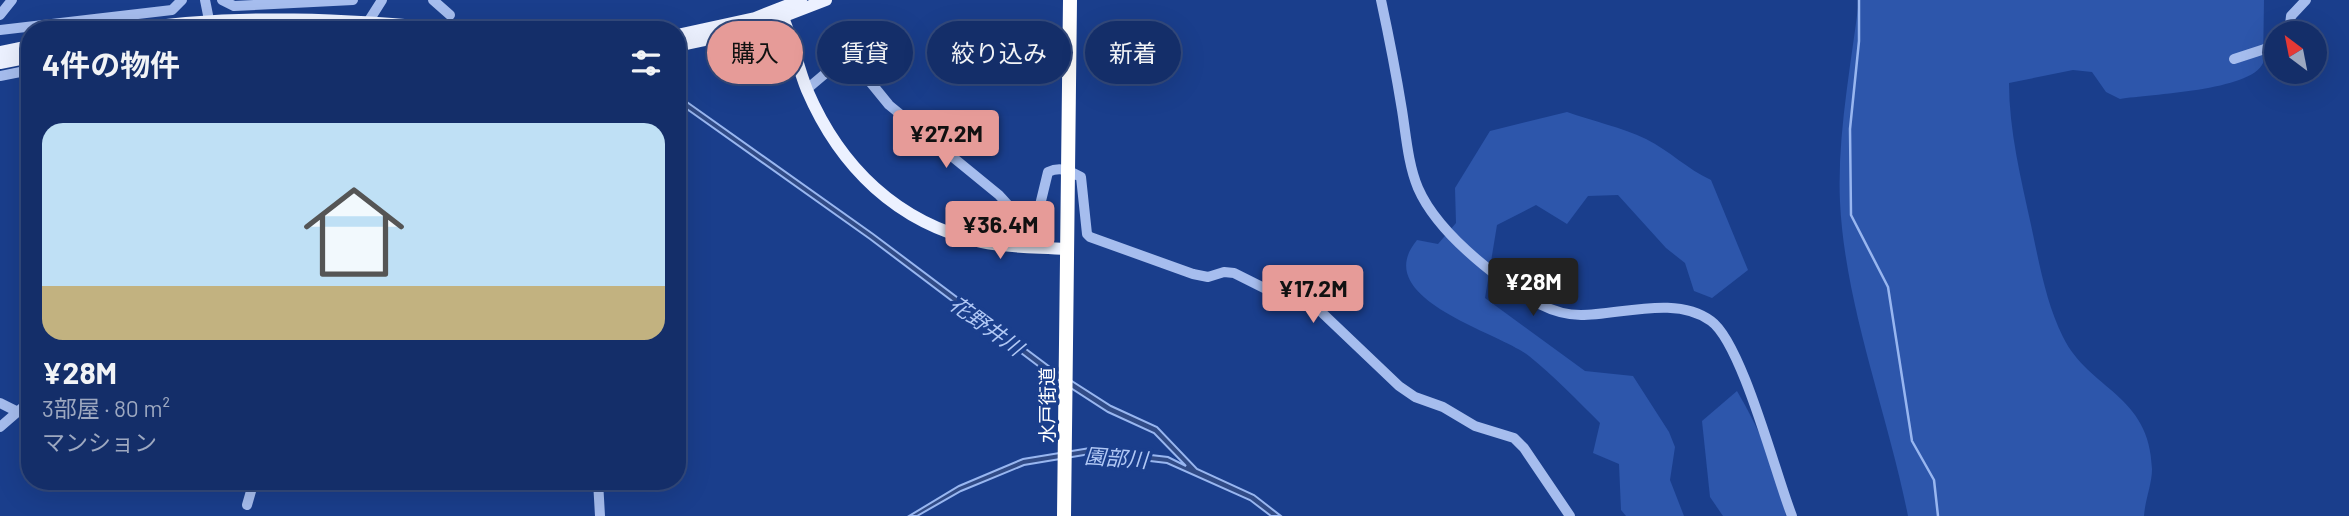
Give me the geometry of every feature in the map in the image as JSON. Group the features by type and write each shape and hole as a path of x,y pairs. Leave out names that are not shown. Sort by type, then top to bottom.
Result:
{"highway":[{"name":"水戸街道","path":"1064,516 1070,0"}],"main road":[{"path":"686,33 724,26 801,0"},
{"path":"760,21 778,9 826,0"},
{"path":"686,44 707,40"},
{"path":"0,52 21,48"},
{"path":"0,63 21,59"},
{"path":"803,78 832,141 866,183 905,212 941,230 981,242 1066,249"}],"street":[{"path":"0,15 12,0"},
{"path":"77,21 172,10 182,0"},
{"path":"205,0 209,21"},
{"path":"222,0 234,6 353,0"},
{"path":"368,21 383,0"},
{"path":"433,0 450,15"},
{"path":"1381,0 1412,169 1422,195 1435,213 1479,263 1521,293 1557,311 1579,315 1672,309 1690,311 1710,319 1720,329 1744,379 1792,516"},
{"path":"2290,21 2291,16 2306,0"},
{"path":"0,30 21,28"},
{"path":"2234,59 2264,49"},
{"path":"807,89 841,63 849,62 858,67 889,105 999,195 1020,218 1029,218 1035,214 1048,172 1057,168 1066,170 1081,177 1087,234 1090,237 1193,274 1208,277 1234,273 1266,289 1294,293 1316,307 1399,386 1415,397 1443,407 1475,426 1514,438 1524,448 1570,516"},
{"path":"0,76 21,72"},
{"path":"0,403 18,412"},
{"path":"0,427 21,409"},
{"path":"247,505 251,490"},
{"path":"599,490 600,516"}],"shaded area":[{"path":"1859,0 2264,0 2263,63 2255,72 2240,80 2198,90 2120,99 2106,92 2092,72 2073,70 2009,83 2016,154 2037,253 2057,324 2074,355 2130,408 2141,424 2149,444 2152,469 2144,516 1908,516 1858,320 1840,202 1845,101"},
{"path":"1567,112 1646,139 1711,180 1748,270 1712,298 1694,291 1685,263 1666,248 1618,195 1588,196 1567,224 1536,205 1497,225 1485,298 1585,371 1633,376 1669,432 1675,447 1670,480 1684,516 1626,516 1621,510 1619,464 1593,453 1600,423 1529,356 1443,311 1423,296 1410,280 1407,261 1417,240 1438,244 1456,223 1455,188 1490,131"},
{"path":"1737,391 1767,451 1786,516 1723,516 1710,497 1702,421"}],"water":[{"path":"686,101 873,234 1050,367 1111,406 1157,427 1197,469 1254,495 1281,516 1271,516 1250,500 1167,463 1090,454 1024,465 961,491 917,516 909,516 959,486 1023,459 1090,448 1168,457 1186,466 1154,433 1108,412 1046,372 870,239 686,108"}],"waterway":[{"path":"1859,0 1859,41 1850,129 1851,215 1888,287 1912,441 1934,480 1938,516"}],"water label":[{"name":"花野井川","path":"987,325"},
{"name":"園部川","path":"1116,457"}]}
